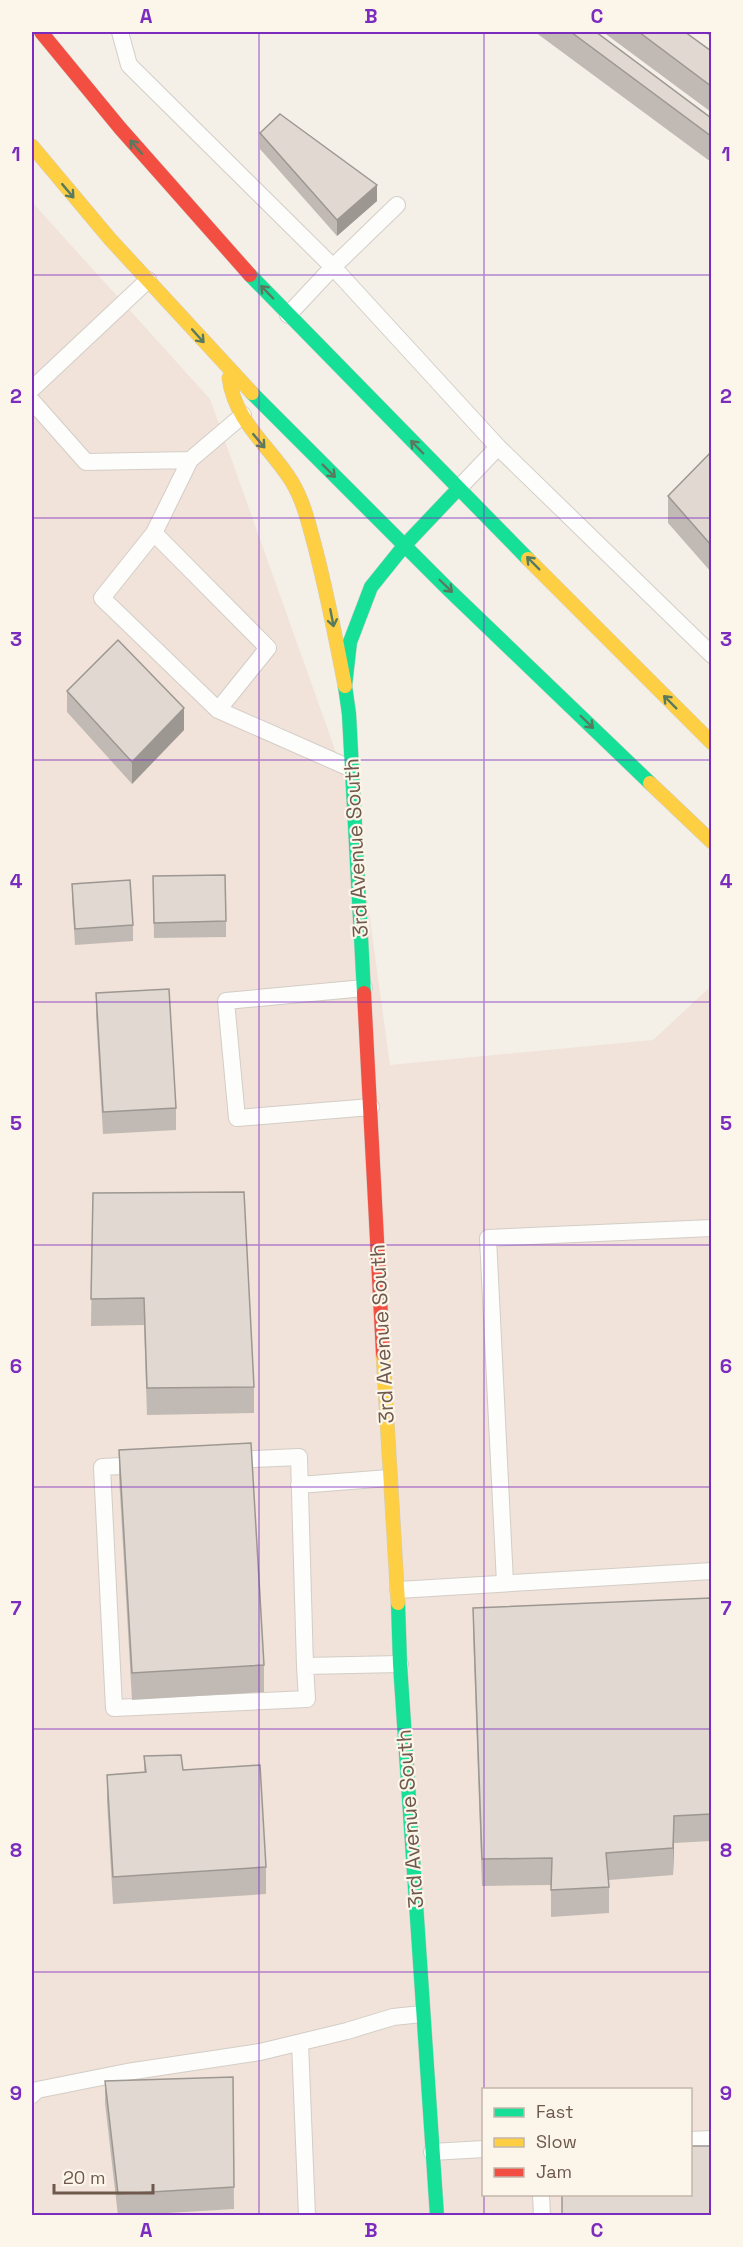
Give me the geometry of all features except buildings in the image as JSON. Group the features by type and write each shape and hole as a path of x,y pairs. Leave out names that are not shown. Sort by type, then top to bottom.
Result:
{"main road":[{"path":"41,32 120,128 288,315 711,743"},
{"path":"32,146 73,196 229,370 404,546 711,842"},
{"path":"229,370 231,393 243,416 252,432 292,482 305,511 328,595 345,686"},
{"name":"3rd Avenue South","path":"432,2215 432,2152 400,1664 398,1590 389,1478 349,714 345,686 350,642 371,587 404,546 458,489"}],"lane":[{"path":"120,32 129,65 333,267 498,447 711,655"},
{"path":"288,315 333,267 397,205"},
{"path":"32,389 148,280"},
{"path":"32,401 86,462 190,460"},
{"path":"243,416 190,460 154,532 102,598 218,710 352,769"},
{"path":"458,489 498,447"},
{"path":"154,532 268,648 218,710"},
{"path":"364,988 226,1001 237,1118 371,1107"},
{"path":"505,1583 488,1238 711,1228"},
{"path":"160,1464 102,1467 114,1708 307,1698 299,1457 218,1461"},
{"path":"299,1485 389,1478"},
{"path":"398,1590 711,1571"},
{"path":"305,1666 400,1664"},
{"path":"32,2095 37,2090 116,2074 260,2052 393,2017 422,2014"},
{"path":"300,2043 307,2216"},
{"path":"692,2140 711,2139"},
{"path":"432,2152 482,2149"},
{"path":"541,2196 542,2216"}],"shaded area":[{"path":"32,202 210,399 354,803 390,1065 653,1040 711,986 711,2215 32,2215"}],"traffic: fast":[{"path":"250,275 528,559"},
{"path":"252,393 448,589 650,783"},
{"path":"364,993 349,714 345,686 350,642 371,587 404,546 458,489"},
{"path":"398,1603 400,1664 437,2216"}],"traffic: slow":[{"path":"32,146 110,239 252,393"},
{"path":"229,378 238,408 255,434 284,469 303,506 311,530 345,686"},
{"path":"528,559 712,743"},
{"path":"650,783 712,842"},
{"path":"383,1354 398,1603"}],"traffic: jam":[{"path":"41,32 120,128 250,275"},
{"path":"364,993 383,1354"}]}
